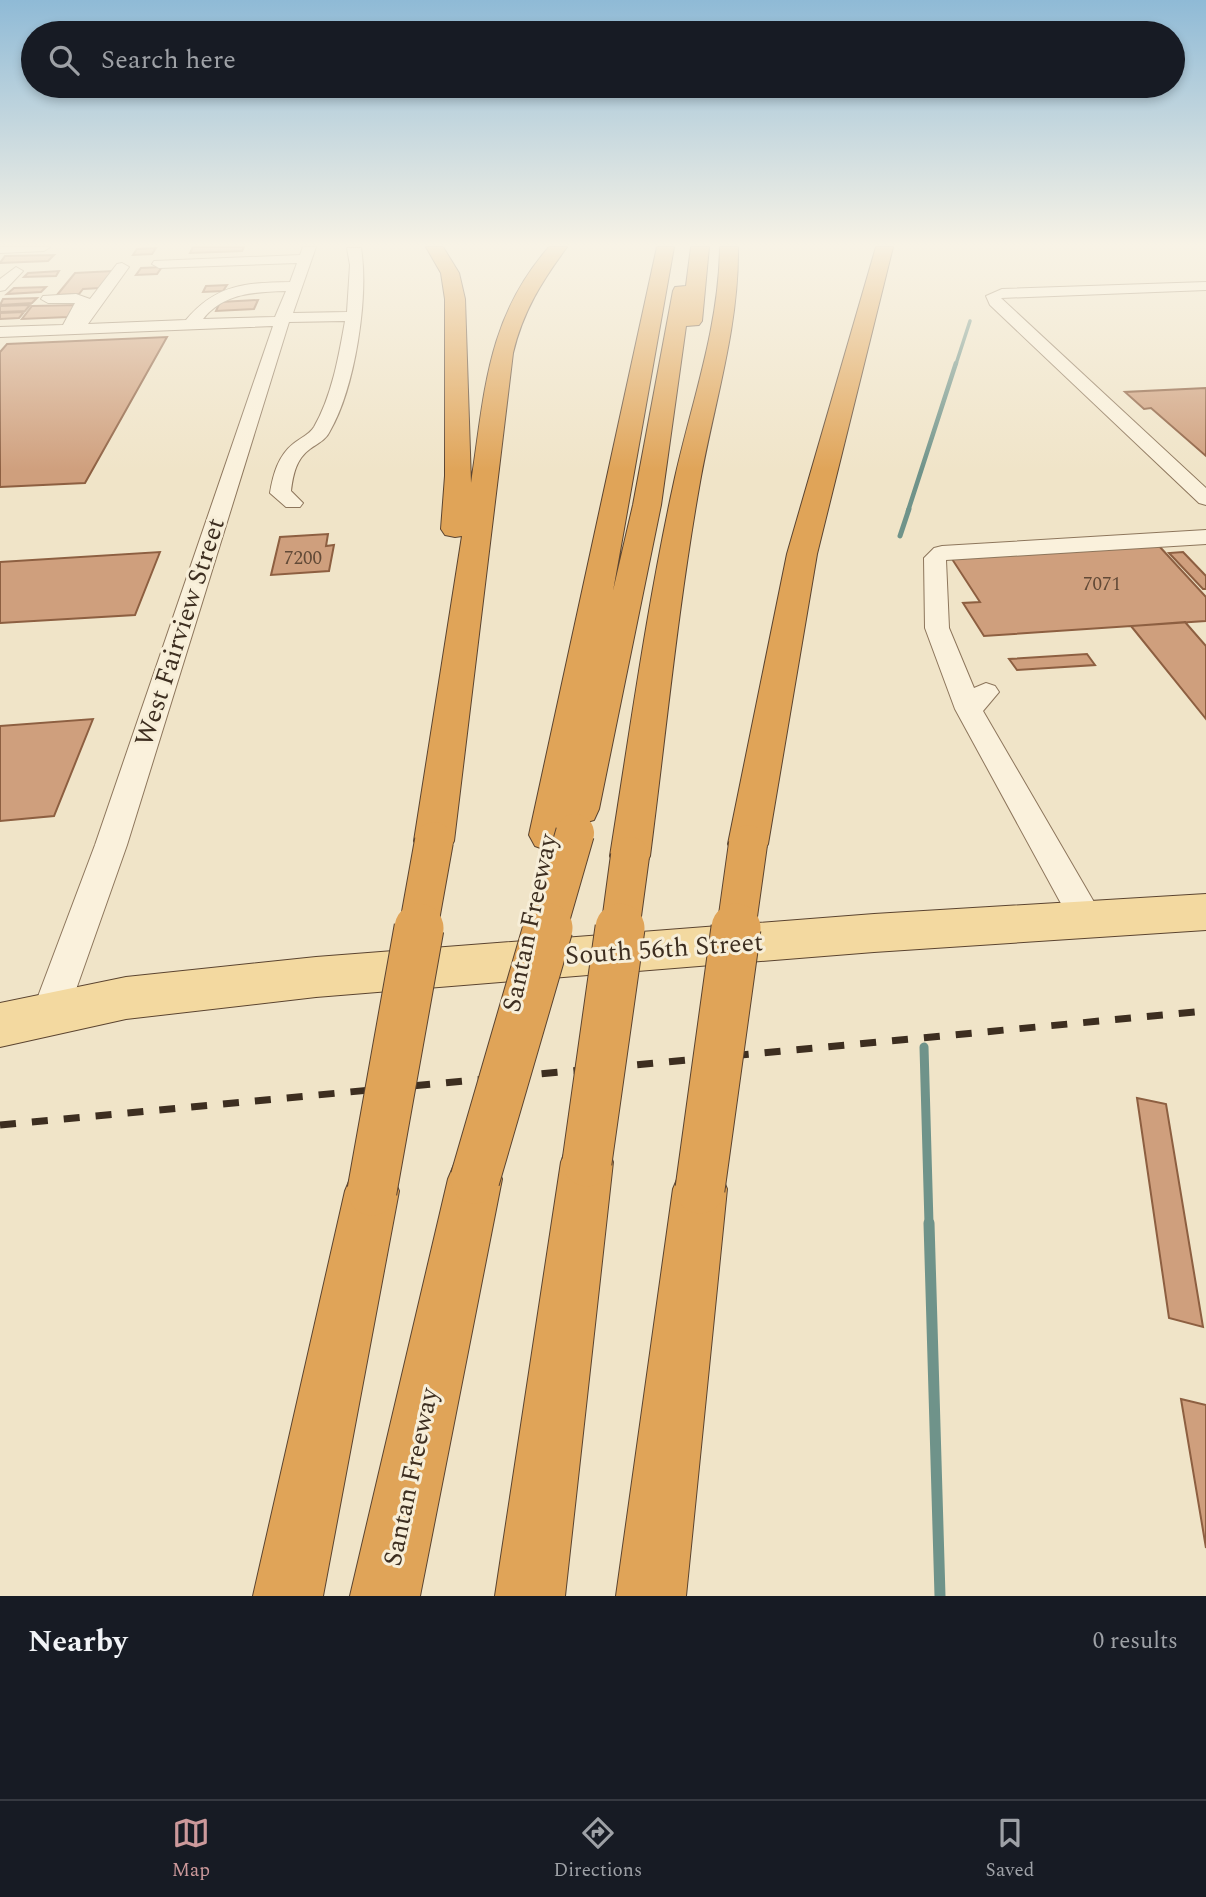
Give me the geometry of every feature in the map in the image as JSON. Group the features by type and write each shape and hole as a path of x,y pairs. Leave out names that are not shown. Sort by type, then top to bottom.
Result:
{"highway":[{"path":"455,321 458,475 453,563 457,685"},
{"path":"288,1596 372,1191 434,841 502,353 512,321"},
{"name":"Santan Freeway","path":"385,1596 475,1179 562,834 653,321"},
{"path":"562,834 655,461 677,321"},
{"path":"660,643 671,481 691,321"},
{"path":"530,1596 587,1162 660,643 687,482 723,321"},
{"path":"857,321 858,342"},
{"path":"651,1596 700,1189 748,844 802,554 864,321"}],"main road":[{"name":"South 56th Street","path":"0,1025 126,998 316,976 874,933 1206,912"}],"street":[{"path":"71,329 75,321"},
{"path":"71,329 77,321"},
{"path":"0,332 248,321"},
{"name":"West Fairview Street","path":"49,1015 111,845 282,321"},
{"path":"293,503 280,493 283,472 294,451 321,433 338,390 351,321"},
{"path":"1016,321 1206,499"},
{"path":"1088,921 978,700 937,628 935,558 942,553 1206,537"}],"building":[{"path":"167,337 85,483 0,487 0,352 7,344"},
{"path":"1206,388 1206,456 1151,408 1144,409 1125,392"},
{"path":"328,534 326,546 334,545 329,571 271,575 280,537"},
{"path":"1159,546 1206,597 1206,621 984,636 963,603 980,602 952,559"},
{"path":"160,552 135,615 0,623 0,562"},
{"path":"1183,552 1206,576 1206,589 1169,553"},
{"path":"1185,622 1206,646 1206,719 1131,626"},
{"path":"1087,654 1095,665 1017,670 1009,659"},
{"path":"93,719 54,816 0,821 0,726"},
{"path":"1137,1098 1166,1104 1203,1327 1169,1318"},
{"path":"1181,1399 1206,1405 1206,1548"}],"waterway":[{"path":"956,364 970,321"},
{"path":"908,511 956,363"},
{"path":"900,536 909,509"},
{"path":"924,1047 929,1224"},
{"path":"929,1223 940,1596"}],"railway":[{"path":"0,1125 1206,1011"}]}
